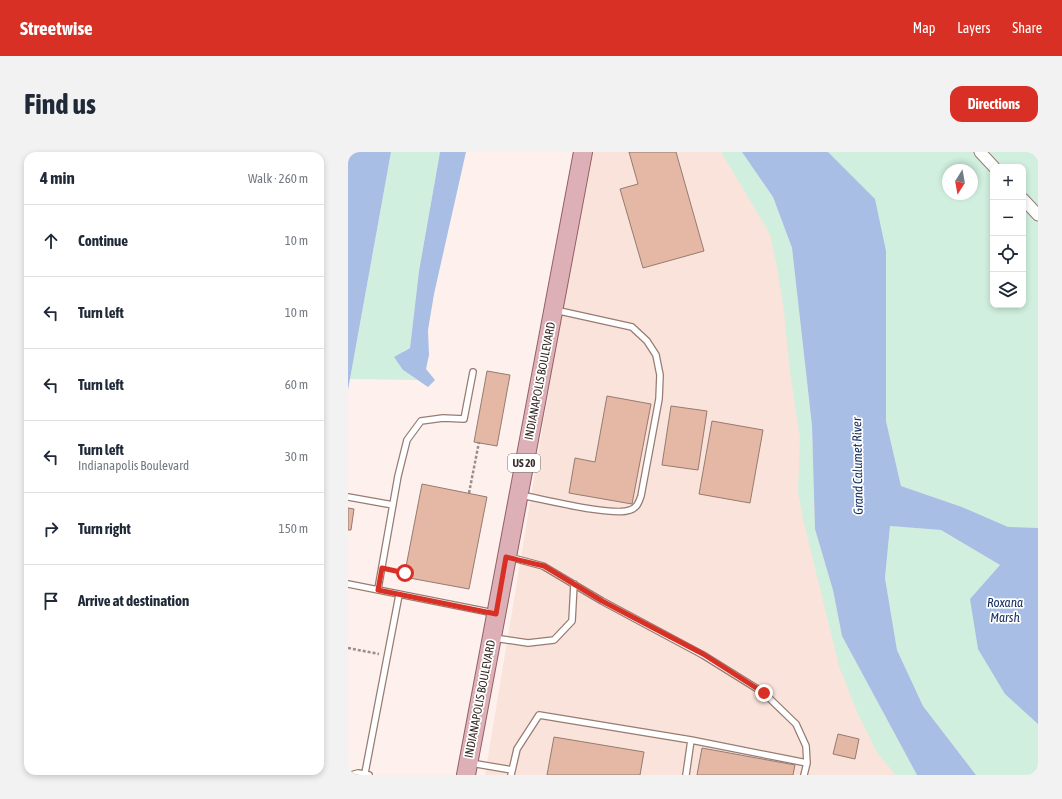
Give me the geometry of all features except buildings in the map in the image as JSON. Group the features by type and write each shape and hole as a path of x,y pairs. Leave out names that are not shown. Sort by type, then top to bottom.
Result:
{"main road":[{"name":"INDIANAPOLIS BOULEVARD","path":"467,768 583,152"}],"street":[{"path":"980,152 991,164"},
{"path":"1024,200 1038,215"}],"lane":[{"path":"518,495 614,512 632,510 638,505 641,496 659,399 660,375 656,355 647,341 632,327 553,310"},
{"path":"378,590 393,505 407,440 421,421 442,418 464,419 473,372"},
{"path":"348,496 393,505"},
{"path":"506,557 544,566 574,584 703,654 764,693 796,724 806,746 807,763 804,775"},
{"path":"348,584 496,614"},
{"path":"492,637 528,643 554,640 572,621 574,584"},
{"path":"351,775 367,774 387,655 399,595"},
{"path":"467,768 512,773 517,749 539,715 691,740 807,763"},
{"path":"686,775 691,740"}],"path":[{"path":"469,493 478,442"},
{"path":"382,568 405,573"},
{"path":"348,648 387,655"}],"shaded area":[{"path":"588,152 742,152 773,197 842,636 917,775 485,775"}],"green space":[{"path":"391,152 440,152 419,271 410,348 403,351 403,370 417,380 350,379"},
{"path":"721,152 742,152 773,197 792,248 812,426 815,529 833,590 842,636 917,775 896,775 876,751 858,714 839,666 803,519 798,492 800,438 790,372 784,311 770,234"},
{"path":"828,152 1038,152 1038,543 962,507 901,486 886,421 886,251"},
{"path":"890,526 941,530 1000,565 973,597 1038,613 1038,775 976,775 923,706 897,650 885,578"}],"water":[{"path":"348,152 391,152 348,390"},
{"path":"440,152 466,152 434,294 428,330 429,355 426,369 435,380 428,387 403,370 394,357 410,348 419,271"},
{"path":"742,152 828,152 875,199 886,251 886,421 901,486 962,507 1008,527 1038,528 1038,724 1005,694 978,649 970,599 1000,565 941,530 890,526 885,578 897,650 923,706 976,775 917,775 842,636 833,590 815,529 812,426 792,248 773,197"}],"route":[{"path":"405,573 382,568 378,590 496,614 506,557 544,566 602,601 703,654 764,693"}],"water label":[{"name":"Grand Calumet River","path":"857,466"},
{"name":"Roxana Marsh","path":"1005,610"}]}
